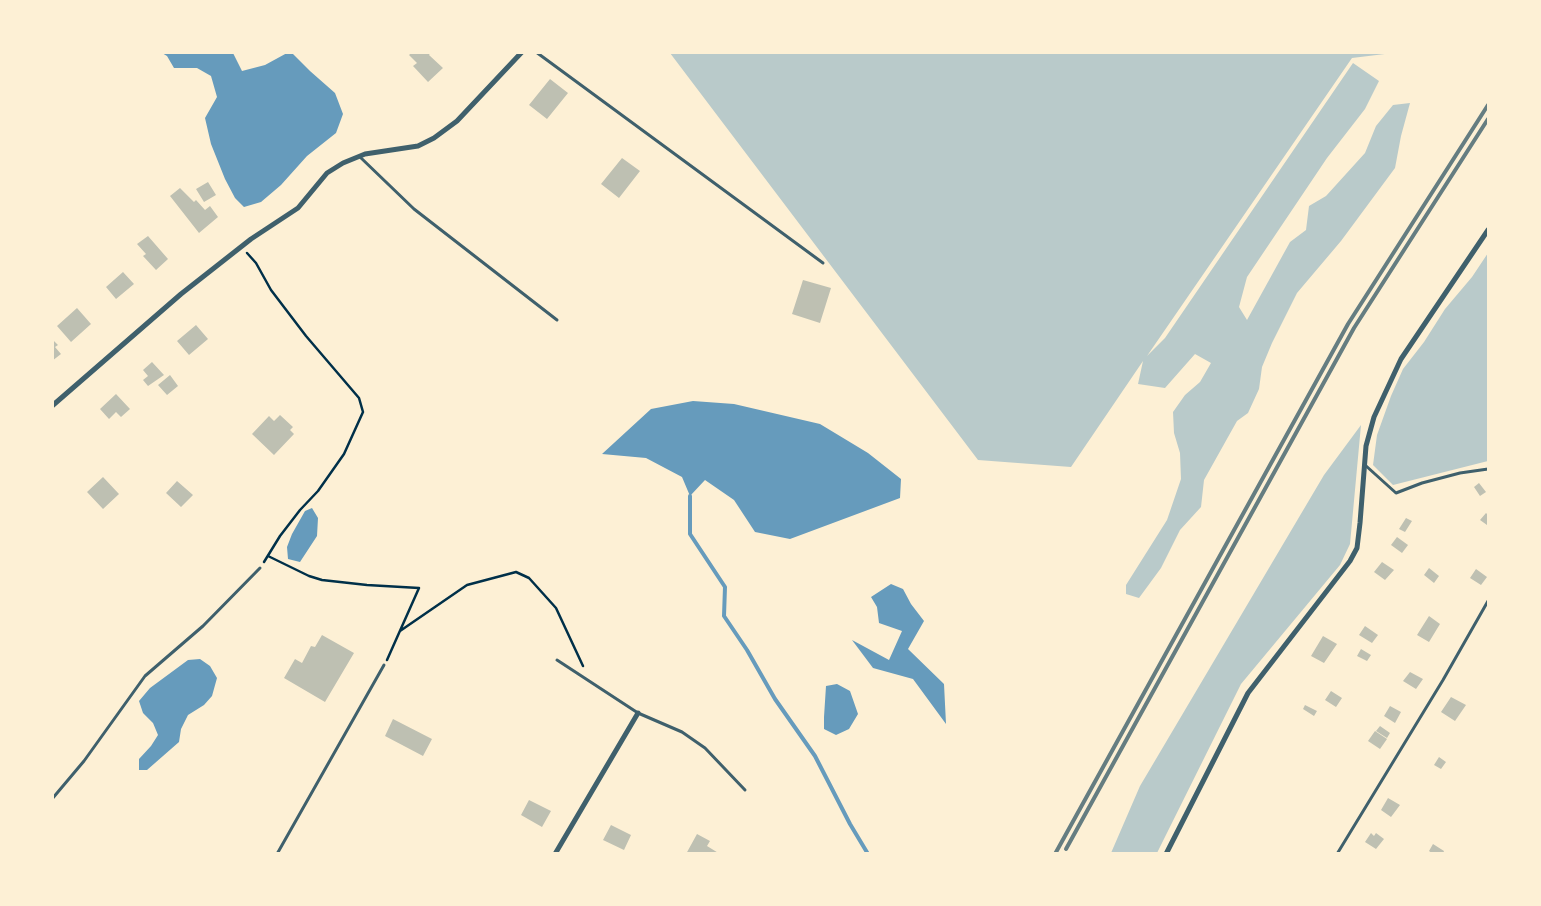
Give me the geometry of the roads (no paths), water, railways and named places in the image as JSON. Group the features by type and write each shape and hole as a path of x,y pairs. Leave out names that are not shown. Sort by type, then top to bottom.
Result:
{"street":[{"path":"52,406 181,294 242,246 298,208 327,173 343,163 365,154 418,146 434,138 457,120 522,52"},
{"path":"1166,854 1248,692 1350,561 1357,548 1366,446 1374,417 1401,360 1488,230"},
{"path":"555,854 638,713"}],"lane":[{"path":"536,52 823,263"},
{"path":"359,156 414,209 557,320"},
{"path":"1365,464 1396,493 1422,483 1488,469"},
{"path":"52,799 84,760 145,676 203,626 260,568"},
{"path":"1337,854 1438,688 1488,601"},
{"path":"557,660 638,713 682,732 705,748 745,790"},
{"path":"277,854 384,665"}],"water":[{"path":"162,53 233,53 242,71 265,65 287,53 292,53 335,93 343,114 336,133 307,156 281,185 261,202 244,207 235,198 225,179 211,144 205,118 217,97 211,76 197,68 174,68 167,56"},
{"path":"693,401 734,404 820,424 868,453 901,479 900,498 790,539 755,532 734,500 705,480 690,496 682,477 646,458 602,454 651,409"},
{"path":"312,508 318,518 317,536 300,562 288,559 287,547 292,534 305,511"},
{"path":"891,584 903,589 911,604 924,621 908,649 944,684 946,724 913,679 873,668 852,640 889,660 902,631 879,623 877,607 871,597"},
{"path":"200,659 210,666 217,678 212,696 204,705 188,715 181,729 179,742 147,770 139,770 139,759 158,735 153,723 143,713 139,701 150,688 188,660"},
{"path":"837,684 850,691 858,714 849,729 836,735 824,729 824,717 826,686"}],"waterway":[{"path":"690,496 690,534 725,587 724,616 747,650 775,699 815,756 850,824 868,854"}],"railway":[{"path":"1055,854 1348,324 1488,105"},
{"path":"1066,849 1354,328 1488,119"}]}
